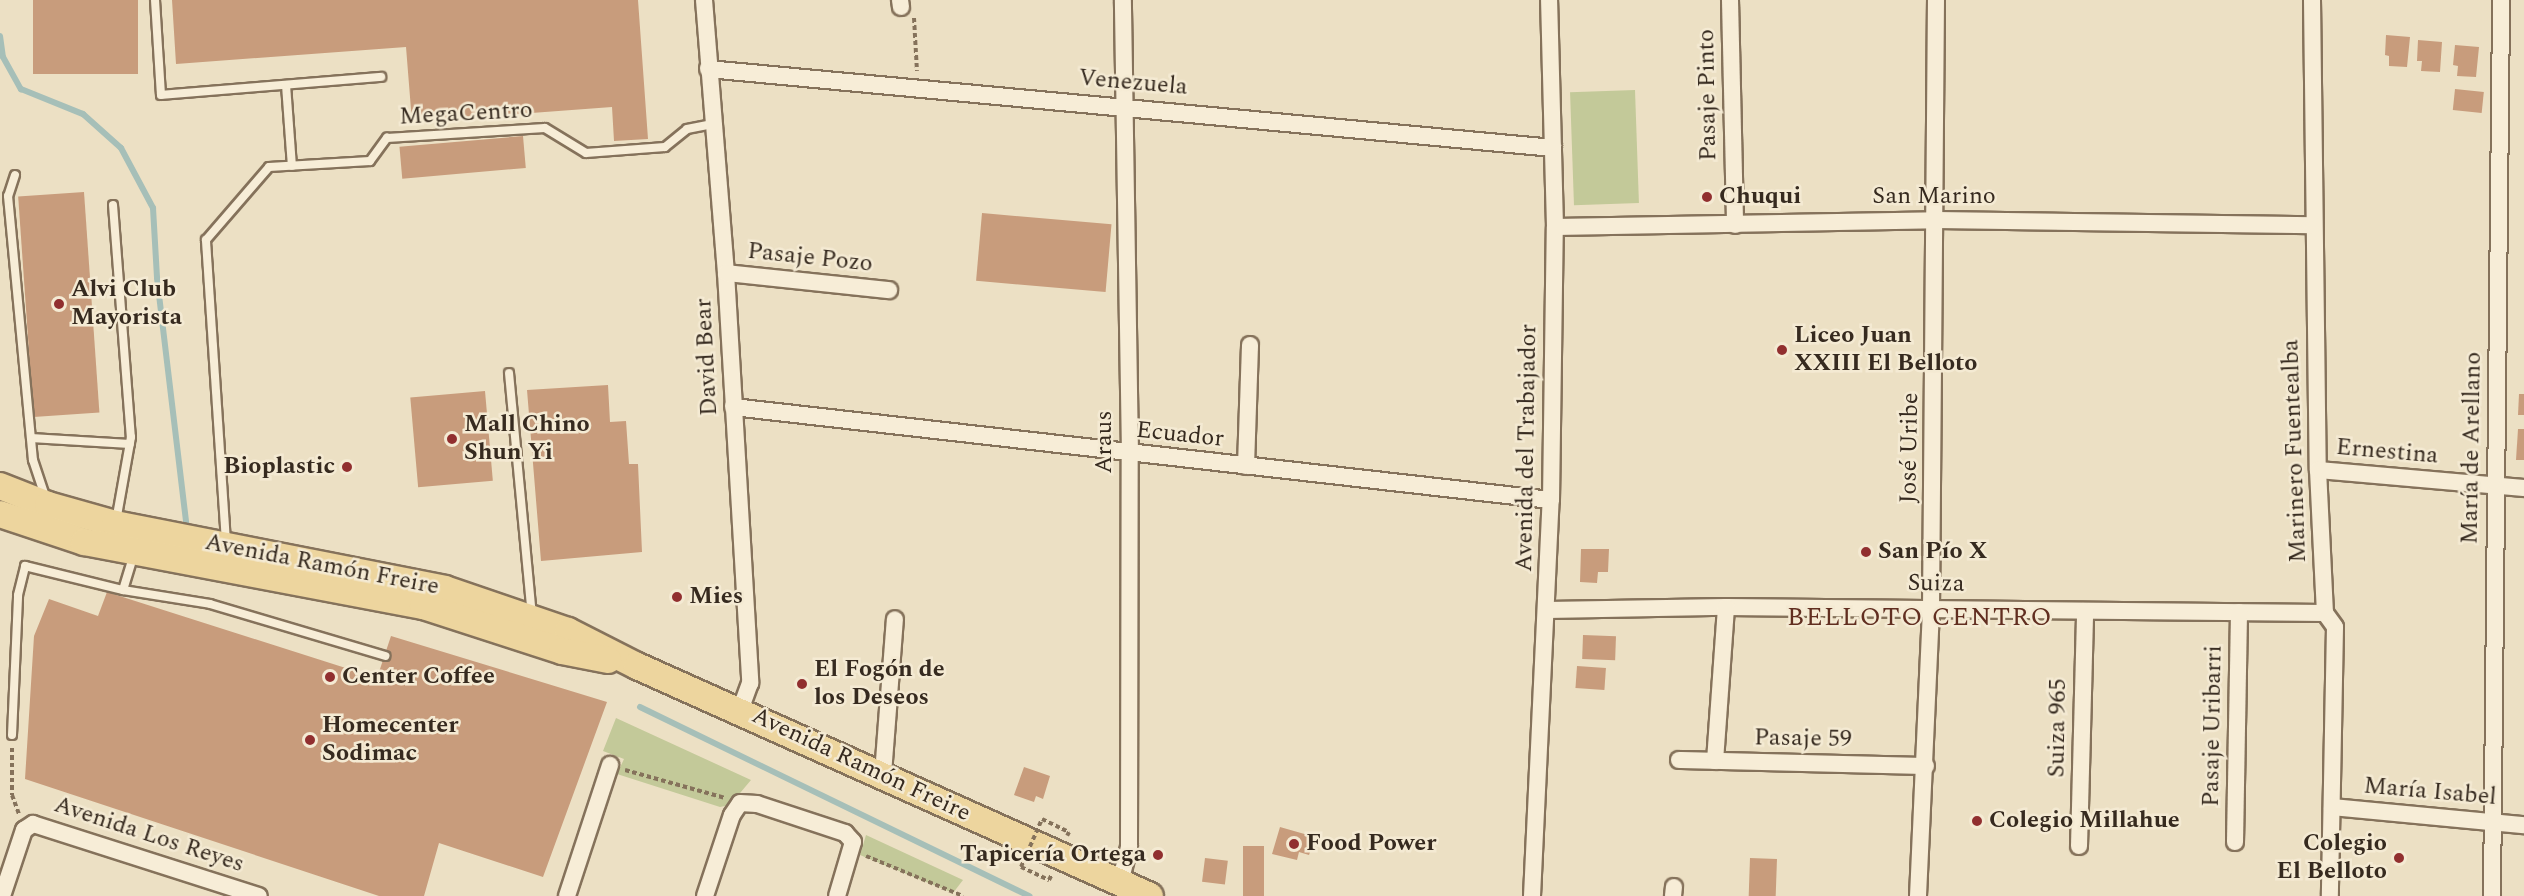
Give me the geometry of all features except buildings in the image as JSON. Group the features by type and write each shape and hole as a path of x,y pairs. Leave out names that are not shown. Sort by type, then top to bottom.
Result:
{"main road":[{"name":"Avenida Ramón Freire","path":"0,486 48,505 115,524 434,586 532,618 568,631 637,666 883,774 1150,896"},
{"name":"Avenida Ramón Freire","path":"0,514 84,542 423,606 562,651 637,666"},
{"path":"135,553 161,542 194,540"}],"street":[{"name":"David Bear","path":"704,0 726,273 750,682 740,710"},
{"name":"Araus","path":"1120,883 1129,846 1130,454 1123,0"},
{"name":"Avenida del Trabajador","path":"1532,896 1551,500 1555,227 1549,0"},
{"name":"Pasaje Pinto","path":"1730,0 1735,225"},
{"name":"José Uribe","path":"1918,896 1926,766 1931,608 1937,220 1936,0"},
{"name":"Marinero Fuentealba","path":"2312,0 2318,470 2325,613 2335,627 2330,896"},
{"name":"María de Arellano","path":"2492,896 2501,0"},
{"name":"Venezuela","path":"708,69 1126,106 1553,148"},
{"name":"San Marino","path":"1555,227 1937,220 2314,225"},
{"name":"Pasaje Pozo","path":"726,273 889,290"},
{"path":"1246,466 1250,345"},
{"name":"Ecuador","path":"733,407 1130,454 1551,500"},
{"name":"Ernestina","path":"2318,470 2524,488"},
{"name":"Suiza","path":"1546,610 1726,607 2325,613"},
{"path":"1715,761 1726,607"},
{"name":"Suiza 965","path":"2079,846 2085,611"},
{"name":"Pasaje Uribarri","path":"2235,842 2239,612"},
{"path":"883,774 895,619"},
{"name":"Pasaje 59","path":"1679,760 1926,766"},
{"path":"567,896 610,765"},
{"path":"705,896 732,815 740,803 757,804 845,833 852,846 837,896"},
{"name":"María Isabel","path":"2332,807 2524,825"},
{"name":"Avenida Los Reyes","path":"24,830 33,824 47,826 259,896"},
{"path":"2,896 24,830"}],"lane":[{"name":"MegaCentro","path":"155,0 161,95 381,77"},
{"path":"286,85 292,166"},
{"name":"MegaCentro","path":"226,545 206,240 270,167 370,162 387,138 545,128 586,153 665,147 687,129 713,124"},
{"path":"15,175 8,196 33,460 48,505"},
{"path":"113,206 130,444 115,524"},
{"path":"509,373 532,618"},
{"path":"31,438 130,444"},
{"path":"123,590 135,553"},
{"path":"12,735 18,595 25,566 123,590 210,604 385,656"}],"path":[{"path":"900,4 914,10 917,87"},
{"path":"12,735 12,795 24,830"},
{"path":"610,765 740,803"},
{"path":"1049,880 1021,867 1042,819 1069,832"},
{"path":"852,846 963,896"}],"green space":[{"path":"1635,90 1639,203 1574,205 1570,92"},
{"path":"616,718 751,780 730,805 720,807 617,774 624,759 603,751"},
{"path":"866,835 963,880 953,893 860,855"}],"waterway":[{"path":"0,36 3,57 21,89 83,114 121,148 153,208 157,278 187,528"},
{"path":"640,707 1030,896"}],"place":[{"name":"Chuqui","path":"1707,197"},
{"name":"Alvi Club Mayorista","path":"59,304"},
{"name":"Liceo Juan XXIII El Belloto","path":"1782,350"},
{"name":"Mall Chino Shun Yi","path":"452,439"},
{"name":"Bioplastic","path":"347,467"},
{"name":"San Pío X","path":"1866,552"},
{"name":"Mies","path":"677,597"},
{"name":"Center Coffee","path":"330,677"},
{"name":"El Fogón de los Deseos","path":"802,684"},
{"name":"Homecenter Sodimac","path":"310,740"},
{"name":"Colegio Millahue","path":"1977,821"},
{"name":"Food Power","path":"1294,844"},
{"name":"Tapicería Ortega","path":"1158,855"},
{"name":"Colegio El Belloto","path":"2399,858"}],"district":[{"name":"BELLOTO CENTRO","path":"1920,618"}]}
